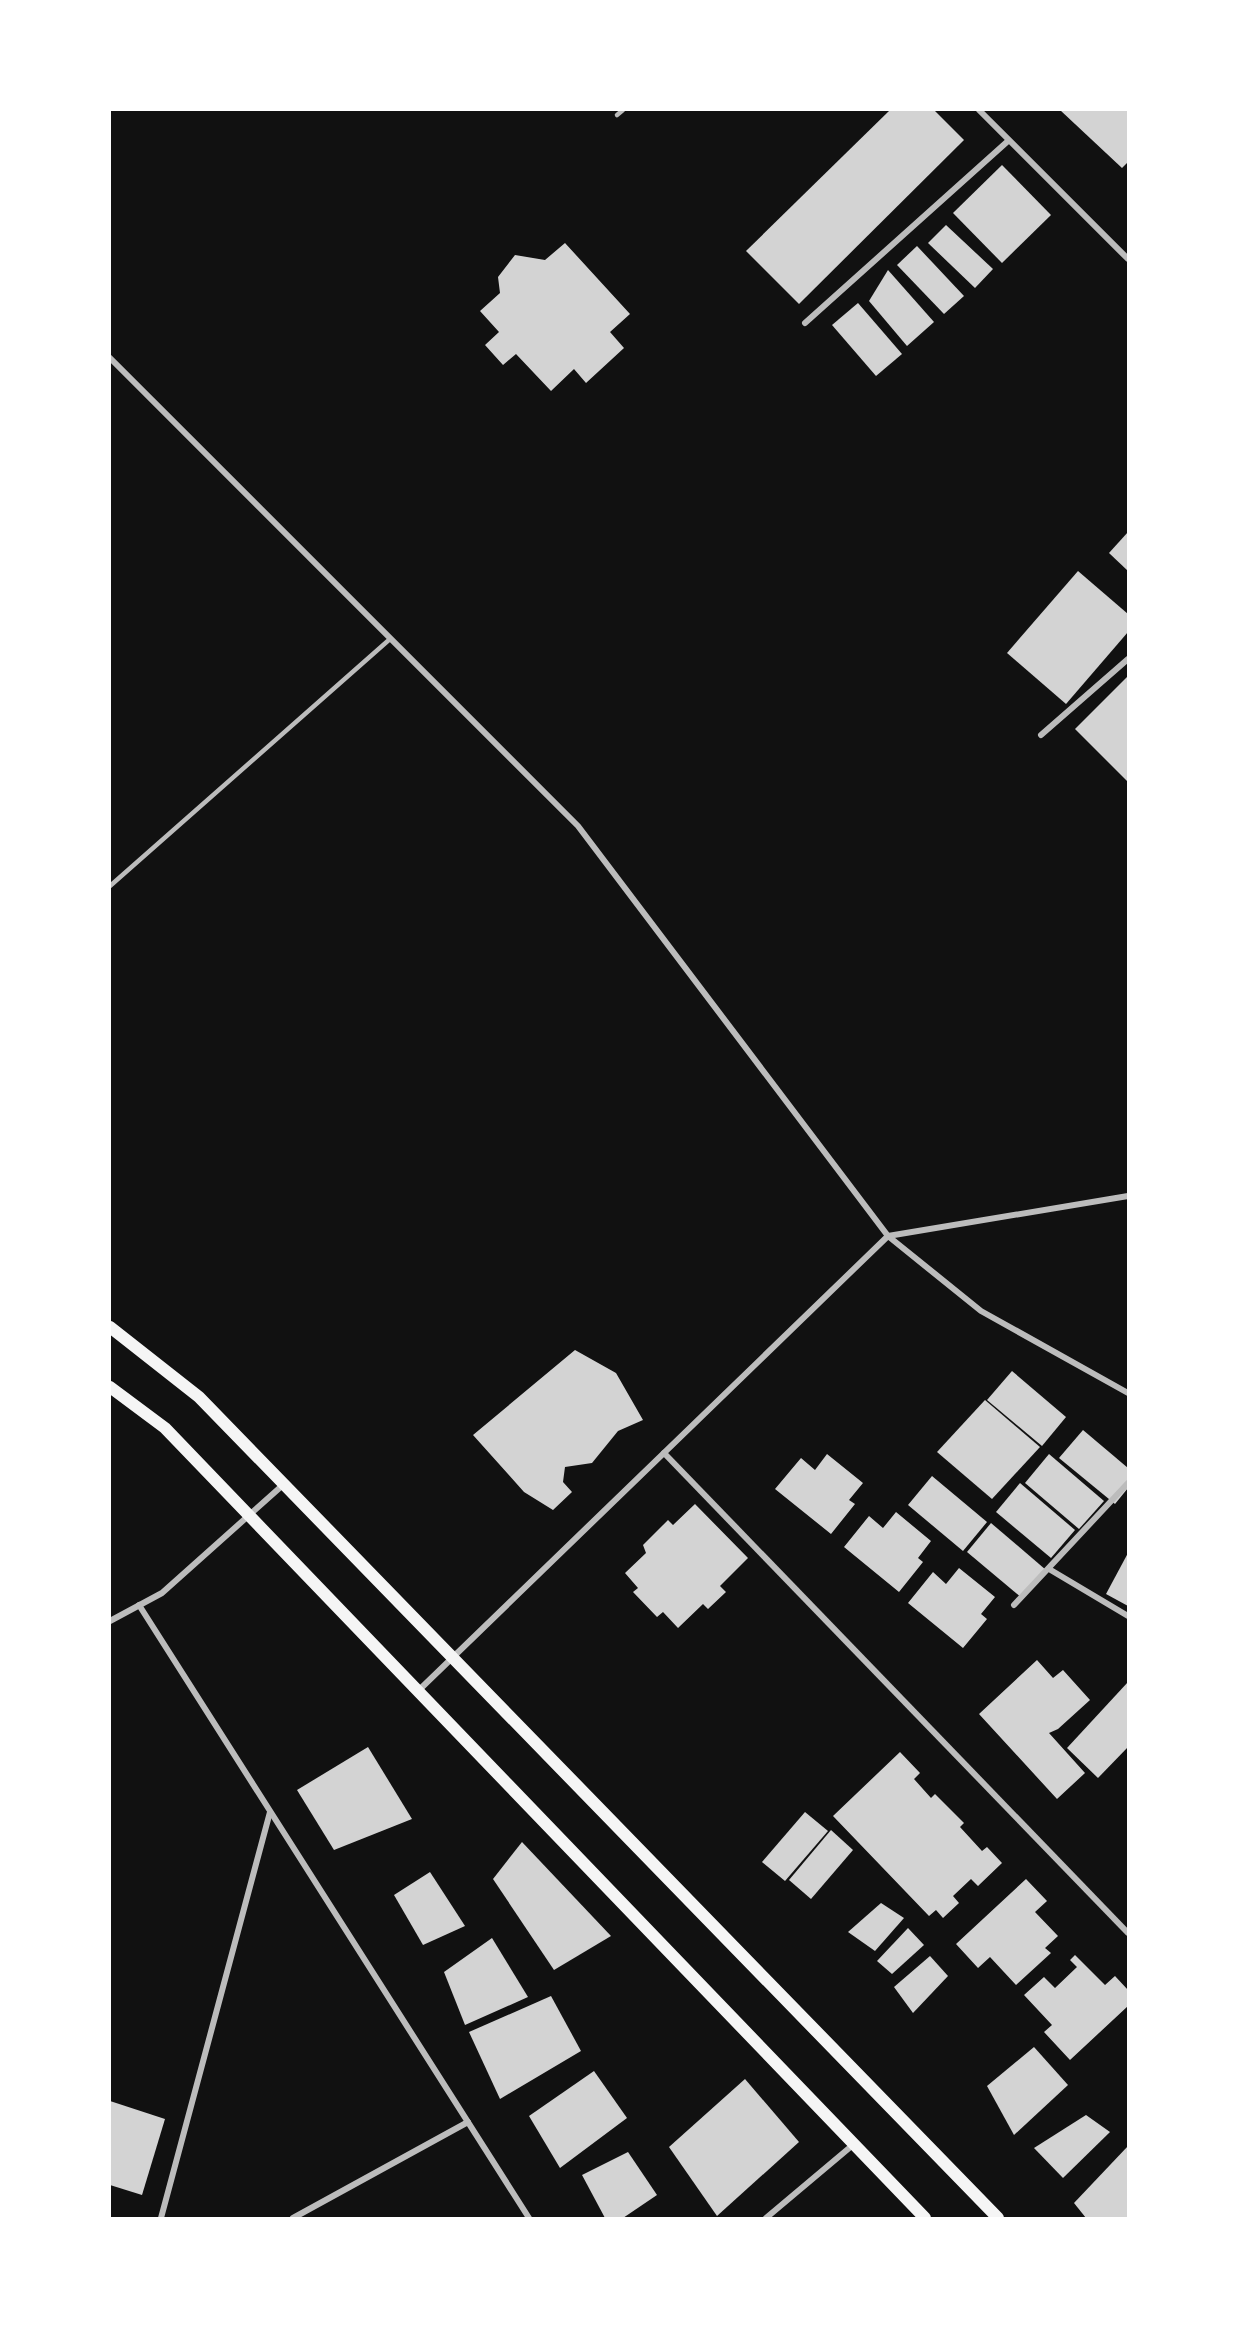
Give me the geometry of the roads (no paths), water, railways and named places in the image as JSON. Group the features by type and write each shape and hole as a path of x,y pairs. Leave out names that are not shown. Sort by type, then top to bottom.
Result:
{"main road":[{"path":"110,1327 199,1397 998,2218"},
{"path":"110,1387 165,1428 417,1693 925,2218"}],"street":[{"path":"979,110 1128,259"},
{"path":"806,323 1008,141"},
{"path":"110,357 578,826 888,1236 981,1311 1128,1393"},
{"path":"1041,735 1128,660"},
{"path":"417,1693 888,1236 1128,1196"},
{"path":"664,1453 1128,1933"},
{"path":"1014,1605 1128,1483"},
{"path":"110,1621 162,1593 246,1515 284,1484"},
{"path":"1049,1569 1128,1616"},
{"path":"139,1605 529,2218"},
{"path":"161,2218 270,1812"},
{"path":"293,2218 468,2122"},
{"path":"766,2218 854,2144"}],"lane":[{"path":"617,115 623,110"},
{"path":"110,886 390,639"}]}
